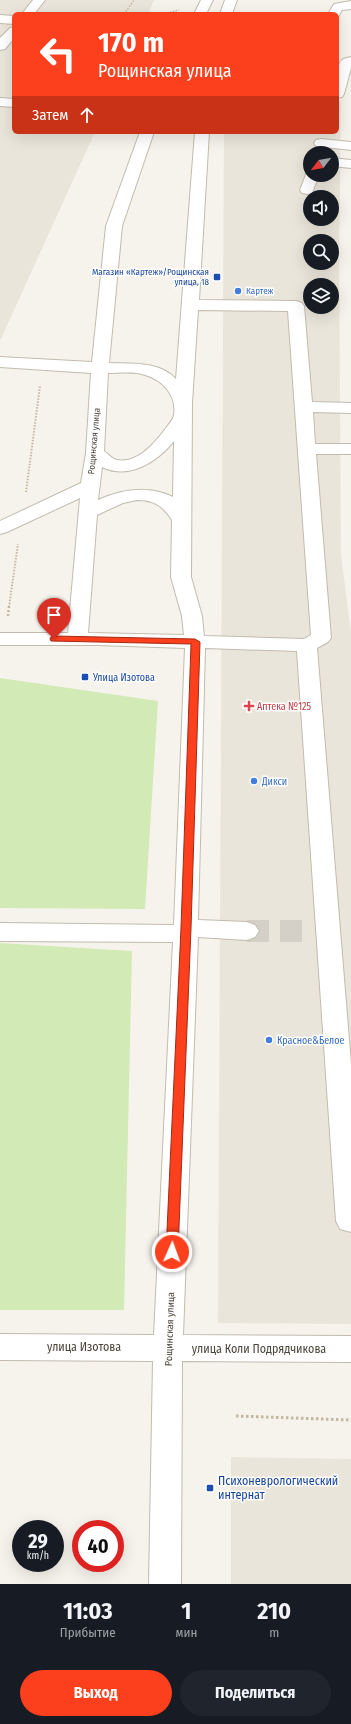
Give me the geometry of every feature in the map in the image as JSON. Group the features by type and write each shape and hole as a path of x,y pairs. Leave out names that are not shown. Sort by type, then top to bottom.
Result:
{"street":[{"path":"30,12 39,0"},
{"path":"201,12 207,0"},
{"path":"227,12 231,0"},
{"path":"335,12 338,7 351,5"},
{"path":"0,19 12,20"},
{"path":"0,46 12,33"},
{"path":"341,87 345,62"},
{"path":"0,102 12,104"},
{"name":"Рощинская улица","path":"78,639 90,486 95,453 100,368 114,226 146,134"},
{"name":"Рощинская улица","path":"165,1584 168,1348 186,931 195,642 192,616 181,577 183,410 202,134"},
{"path":"322,143 351,146"},
{"path":"339,163 351,164"},
{"path":"307,190 310,182"},
{"path":"0,639 78,639 307,645 321,638 296,306 191,305"},
{"path":"0,381 3,362 100,368 145,369 164,376 174,387 183,410 165,442 140,462 125,465 112,465 95,453"},
{"path":"304,407 351,408"},
{"path":"307,448 351,449"},
{"path":"0,528 90,486"},
{"path":"89,512 106,502 120,498 135,495 150,495 167,501 182,521"},
{"path":"307,645 319,931 351,1221"},
{"path":"0,932 247,931"},
{"name":"улица Изотова","path":"0,1346 168,1348"},
{"name":"улица Коли Подрядчикова","path":"168,1348 351,1350"}],"path":[{"path":"125,12 134,0"},
{"path":"236,1416 351,1420"}],"shaded area":[{"path":"0,0 154,0 149,12 12,12 12,134 94,134 0,341"},
{"path":"339,102 341,102 339,255 341,555 351,633 351,1324 218,1323 224,134 339,134"},
{"path":"231,1457 351,1459 351,1584 231,1584"}],"green space":[{"path":"0,678 158,701 145,909 0,908"},
{"path":"0,943 132,951 124,1310 0,1310"}],"tunnel":[{"path":"247,931 309,931"}],"place":[{"name":"Магазин «Картеж»/Рощинская улица, 18","path":"217,277"},
{"name":"Картеж","path":"238,291"},
{"name":"Улица Изотова","path":"85,677"},
{"name":"Аптека №125","path":"249,706"},
{"name":"Дикси","path":"254,781"},
{"name":"Красное&Белое","path":"269,1040"},
{"name":"Психоневрологический интернат","path":"210,1488"}],"route":[{"path":"54,639 195,642 186,928 172,1252"}]}
